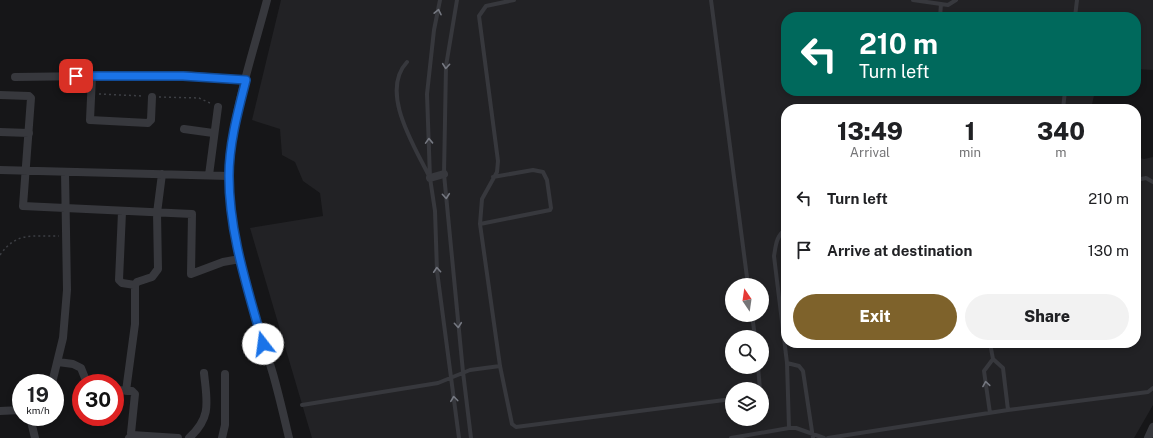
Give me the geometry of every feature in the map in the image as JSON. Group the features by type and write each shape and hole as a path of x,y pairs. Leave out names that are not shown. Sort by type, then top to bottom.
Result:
{"street":[{"path":"267,0 234,132 229,176 234,238 263,344 281,400 289,438"},
{"path":"92,76 91,121 148,123 151,120 152,97"},
{"path":"15,77 183,76 246,80"},
{"path":"0,95 29,96 31,98 23,206 66,210 190,213 193,215 191,274 208,269 223,262 240,259"},
{"path":"209,175 218,107"},
{"path":"184,129 214,133"},
{"path":"0,132 29,133"},
{"path":"0,170 229,176"},
{"path":"55,374 63,338 67,290 65,172"},
{"path":"162,174 157,213 158,269 152,277 137,282 135,285 135,324 126,391 132,391 135,394 131,436 178,438"},
{"path":"430,178 444,174"},
{"path":"122,212 118,280 122,283 135,285"},
{"path":"58,362 73,364 81,368 83,374"},
{"path":"189,438 200,427 206,414 204,373"},
{"path":"222,438 225,420 225,374"},
{"path":"0,411 12,410"},
{"path":"32,426 35,438"},
{"path":"1148,438 1153,427"}],"lane":[{"path":"440,0 434,30 427,94 430,178 435,211 437,271 459,438"},
{"path":"457,0 446,66 444,174 463,372 471,438"},
{"path":"514,0 486,6 479,16 498,161 497,172 482,199 480,224 500,366 511,423 514,427 725,399"},
{"path":"711,0 747,278"},
{"path":"913,0 948,5 956,0"},
{"path":"1076,12 1077,0"},
{"path":"941,12 942,4"},
{"path":"407,62 402,67 398,84 401,120 430,178"},
{"path":"480,224 550,210 551,208 547,180 543,172 533,170 493,177"},
{"path":"1141,179 1146,178 1153,182"},
{"path":"781,233 776,242 774,256 781,310"},
{"path":"786,348 788,363 789,428"},
{"path":"991,348 993,359 1003,368 1008,410"},
{"path":"990,413 984,371 993,359"},
{"path":"788,363 799,366 803,371 813,436"},
{"path":"302,405 438,383 451,379 463,372 500,366"},
{"path":"828,438 1008,410 1148,392 1153,388"},
{"path":"731,438 796,428 813,436 824,438"}],"path":[{"path":"91,94 199,98 218,107"},
{"path":"0,255 9,243 16,238 66,236"}],"shaded area":[{"path":"281,0 1153,0 1153,70 1141,69 1141,12 781,12 781,96 1094,96 1092,104 781,104 781,348 1141,348 1141,158 1153,157 1153,405 1134,438 312,438 250,228 323,216 320,193 303,181 295,162 282,155 280,129 252,120"}],"route":[{"path":"76,76 211,76 246,80 234,132 232,149 229,176 231,211 234,238 263,344"}]}
